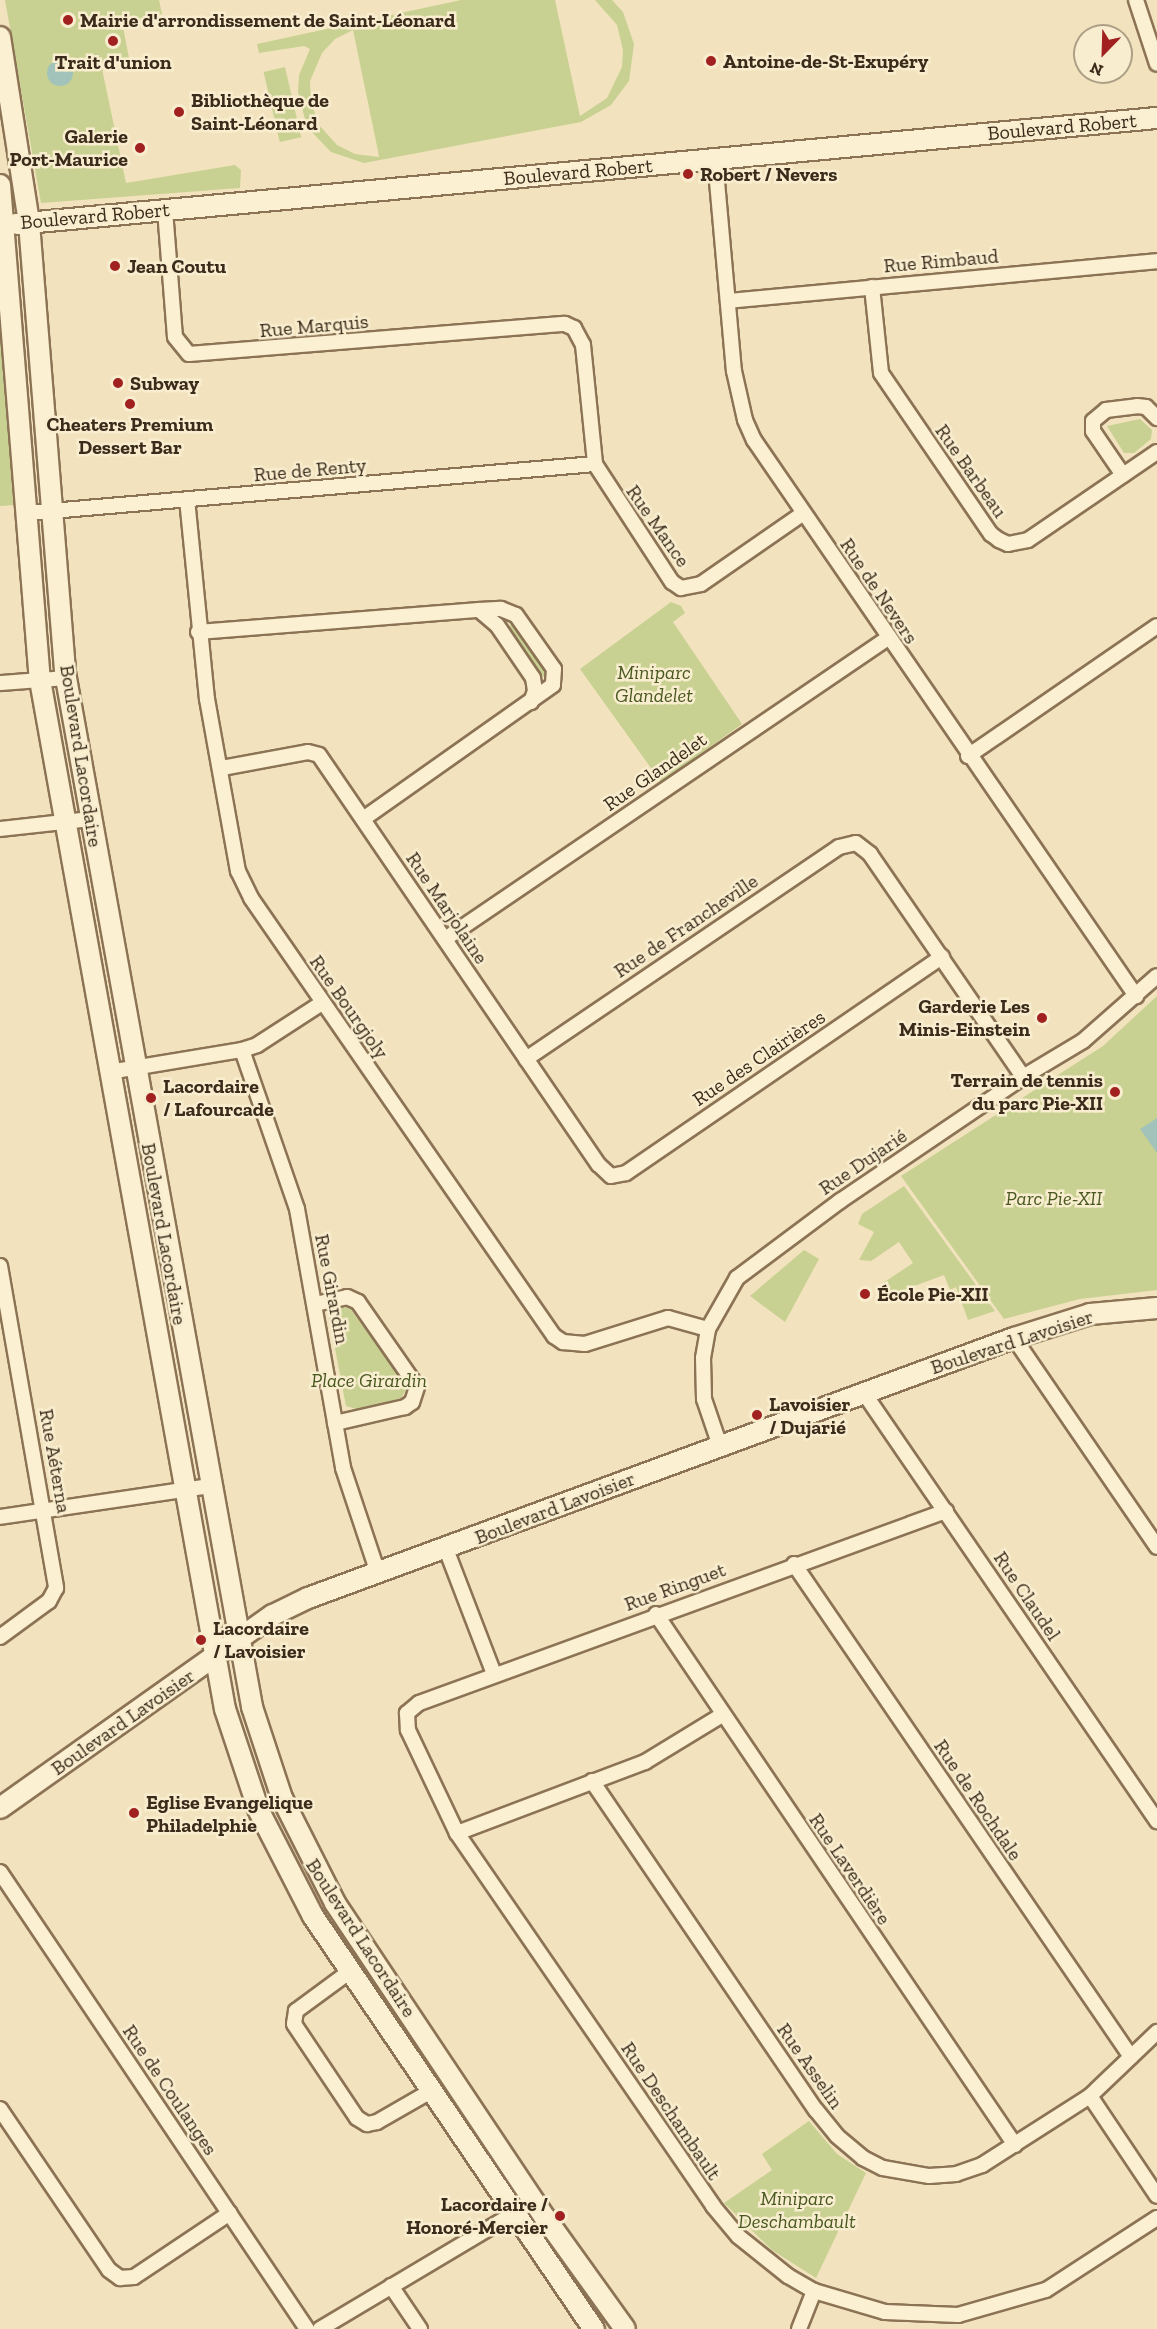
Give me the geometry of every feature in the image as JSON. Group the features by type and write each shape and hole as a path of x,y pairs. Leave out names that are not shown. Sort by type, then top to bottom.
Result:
{"main road":[{"name":"Boulevard Lacordaire","path":"0,37 29,223 66,678 238,1641 264,1750 282,1798 318,1875 625,2329"},
{"name":"Boulevard Robert","path":"2,225 1157,118"},
{"name":"Boulevard Lacordaire","path":"0,185 40,680 213,1659 239,1760 259,1811 291,1878 349,1972 594,2329"},
{"name":"Boulevard Lavoisier","path":"0,1808 273,1615 308,1598 1014,1338 1090,1314 1157,1308"}],"street":[{"path":"1137,0 1157,64"},
{"name":"Rue de Nevers","path":"715,159 734,371 745,420 765,459 802,514 1136,996"},
{"name":"Rue Marquis","path":"165,210 175,337 189,354 556,325 574,328 583,345"},
{"name":"Rue Rimbaud","path":"728,302 1157,261"},
{"name":"Rue Barbeau","path":"872,287 881,373 992,534 1008,544 1028,540 1157,452"},
{"name":"Rue Mance","path":"583,345 595,464 665,574 681,588 701,584 802,514"},
{"path":"1123,475 1093,431 1093,421 1106,410 1137,406 1146,407 1157,418"},
{"name":"Rue de Renty","path":"28,513 595,464"},
{"name":"Rue Bourgjoly","path":"187,499 198,632 238,871 244,887 554,1336 563,1342 585,1344 668,1318 708,1329"},
{"path":"479,610 497,625 533,678 535,691 531,702"},
{"path":"198,632 479,610 512,611 554,669 553,685 363,819"},
{"path":"969,756 1157,626"},
{"name":"Rue Glandelet","path":"445,939 888,638"},
{"path":"0,683 66,678"},
{"name":"Rue Marjolaine","path":"222,768 315,753 363,819 599,1165"},
{"path":"0,829 90,819"},
{"name":"Rue de Francheville","path":"526,1059 839,847 856,843 870,854 942,957"},
{"path":"942,957 1023,1077"},
{"name":"Rue des Clairières","path":"599,1165 611,1176 626,1173 942,957"},
{"name":"Rue Dujarié","path":"720,1446 704,1399 703,1358 708,1329 728,1291 753,1263 1023,1077 1090,1036 1157,975"},
{"path":"110,1072 242,1050 257,1045 322,1003"},
{"name":"Rue Girardin","path":"242,1050 297,1209 347,1481 378,1573"},
{"name":"Rue Aéterna","path":"0,1266 56,1580 54,1595 0,1637"},
{"path":"315,1304 347,1297 358,1302 417,1388 412,1402 405,1407 335,1423"},
{"path":"1014,1338 1157,1547"},
{"name":"Rue Claudel","path":"864,1393 1157,1821"},
{"path":"0,1517 45,1513 210,1486"},
{"name":"Rue Ringuet","path":"418,1703 656,1614 946,1511"},
{"path":"446,1549 494,1674"},
{"name":"Rue de Rochdale","path":"794,1564 1131,2057"},
{"name":"Rue Laverdière","path":"656,1614 722,1715 1015,2145"},
{"name":"Rue Deschambault","path":"418,1703 407,1713 408,1730 457,1833 713,2206 760,2254 814,2291 848,2304 897,2313 958,2314 993,2308 1064,2281 1157,2218"},
{"path":"457,1833 658,1756 722,1715"},
{"name":"Rue Asselin","path":"592,1781 837,2136 862,2158 883,2168 929,2176 956,2174 982,2165 1089,2096 1157,2032"},
{"name":"Rue de Coulanges","path":"0,1872 307,2329"},
{"path":"349,1972 296,2011 294,2024 357,2118 366,2124 377,2122 430,2091"},
{"path":"1089,2096 1157,2196"},
{"path":"0,2109 108,2270 120,2278 134,2277 230,2213"},
{"path":"320,2329 536,2200"},
{"path":"391,2286 420,2329"},
{"path":"799,2329 814,2291"}],"green space":[{"path":"5,0 159,0 162,14 122,22 129,58 101,64 126,183 235,165 241,170 240,188 41,203"},
{"path":"461,0 555,0 580,116 607,98 622,67 623,50 617,25 595,0 612,0 623,12 634,44 629,81 611,105 581,122 364,163 331,152 307,127 298,92 299,75 310,49 304,46 259,53 257,44","holes":["353,30 379,157 355,154 337,145 319,125 311,102 310,81 322,53 335,39"]},
{"path":"285,67 301,137 280,142 264,72"},
{"path":"0,332 14,505 0,506"},
{"path":"1140,419 1152,430 1151,439 1134,453 1124,453 1107,426"},
{"name":"Miniparc Glandelet","path":"671,602 681,606 685,613 673,622 742,724 661,782 580,669"},
{"path":"515,623 548,671 547,677 539,676 506,628"},
{"name":"Parc Pie-XII","path":"1157,996 1157,1290 1080,1299 1004,1319 901,1176 1103,1046"},
{"path":"904,1186 995,1311 968,1320 956,1287 950,1290 944,1275 890,1295 880,1285 913,1263 899,1242 871,1261 859,1260 874,1232 858,1224 862,1214"},
{"path":"804,1250 819,1259 785,1322 750,1296"},
{"name":"Place Girardin","path":"349,1307 404,1383 406,1390 401,1398 359,1410 346,1406 329,1317 335,1309"},
{"name":"Miniparc Deschambault","path":"809,2121 837,2154 866,2173 816,2278 772,2250 724,2203 772,2170 762,2154"}],"water":[{"path":"60,60 69,64 73,73 69,82 60,86 51,82 47,73 51,64"},
{"path":"1157,1118 1157,1153 1140,1129"}],"place":[{"name":"Mairie d'arrondissement de Saint-Léonard","path":"68,20"},
{"name":"Trait d'union","path":"113,41"},
{"name":"Antoine-de-St-Exupéry","path":"711,61"},
{"name":"Bibliothèque de Saint-Léonard","path":"179,112"},
{"name":"Galerie Port-Maurice","path":"140,148"},
{"name":"Robert / Nevers","path":"688,174"},
{"name":"Jean Coutu","path":"115,266"},
{"name":"Subway","path":"118,383"},
{"name":"Cheaters Premium Dessert Bar","path":"130,404"},
{"name":"Garderie Les Minis-Einstein","path":"1042,1018"},
{"name":"Terrain de tennis du parc Pie-XII","path":"1115,1092"},
{"name":"Lacordaire / Lafourcade","path":"151,1098"},
{"name":"École Pie-XII","path":"865,1294"},
{"name":"Lavoisier / Dujarié","path":"757,1415"},
{"name":"Lacordaire / Lavoisier","path":"201,1640"},
{"name":"Eglise Evangelique Philadelphie","path":"134,1813"},
{"name":"Lacordaire / Honoré-Mercier","path":"560,2216"}]}
